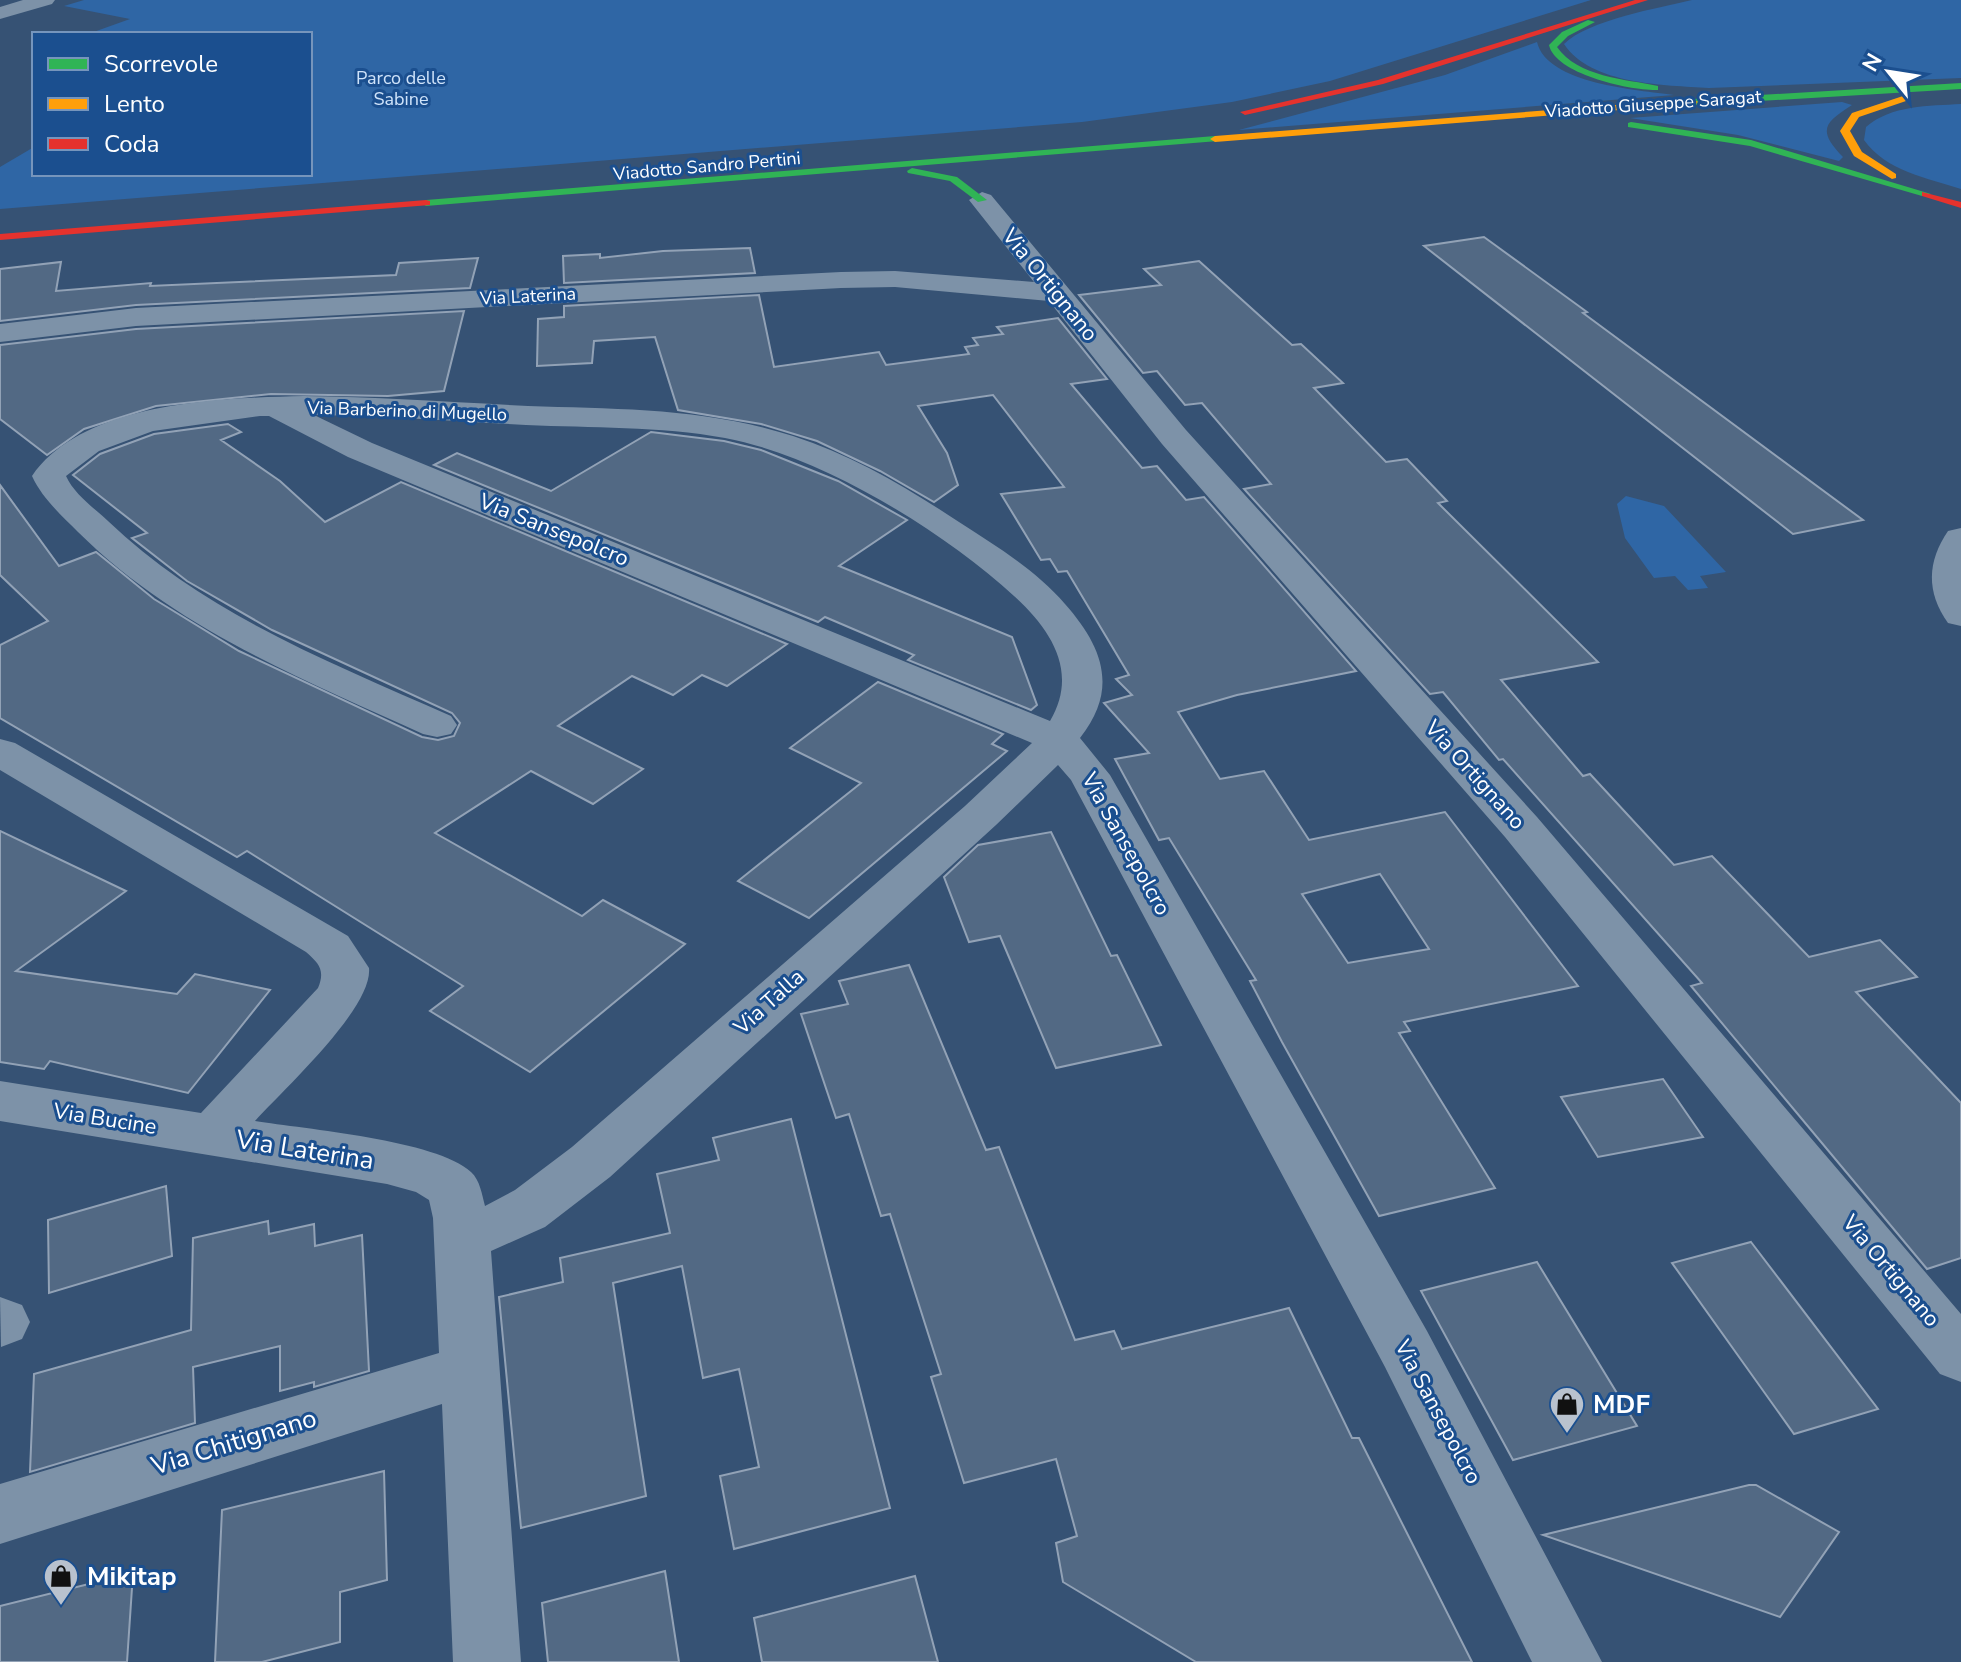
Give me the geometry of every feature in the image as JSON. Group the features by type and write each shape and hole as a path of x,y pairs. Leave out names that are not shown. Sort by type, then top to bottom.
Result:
{"main road":[{"path":"1225,116 1409,74 1646,0"},
{"path":"1646,0 1565,34 1552,47 1554,54 1585,73 1639,86 1810,93"},
{"path":"1926,194 1858,154 1847,140 1845,126 1855,115 1886,103 1961,89"},
{"name":"Viadotto Giuseppe Saragat","path":"1345,128 1810,93 1961,89"},
{"name":"Viadotto Sandro Pertini","path":"0,222 978,144 1184,122"},
{"path":"1345,128 1411,130 1564,123 1667,128 1769,147 1961,205"},
{"name":"Viadotto Sandro Pertini","path":"0,237 1345,128"},
{"path":"982,200 979,182 986,173 1002,165 1061,150"},
{"path":"758,175 920,171 953,179 982,200"}],"street":[{"path":"0,13 45,0"},
{"name":"Via Ortignano","path":"982,200 1174,437 1521,827 1961,1356"},
{"name":"Via Laterina","path":"0,333 136,317 841,280 907,279 1057,293"},
{"name":"Via Sansepolcro","path":"276,408 375,457 1058,739 1089,775 1406,1349 1567,1661"},
{"name":"Via Barberino di Mugello","path":"437,725 251,640 186,602 126,557 54,487 49,476 71,454 134,426 218,410 360,408 680,422 753,435 814,454 870,480 1011,574 1065,626 1078,650 1084,687 1078,712 1058,739"},
{"path":"1961,539 1950,561 1947,579 1951,597 1961,615"},
{"name":"Via Talla","path":"461,1239 521,1213 563,1182 992,803 1058,739"},
{"name":"Via Laterina","path":"0,752 323,941 339,954 348,967 348,979 335,1000 211,1136"},
{"name":"Via Bucine","path":"0,1101 211,1136"},
{"name":"Via Laterina","path":"211,1136 387,1163 444,1180 453,1188 461,1239 487,1662"},
{"name":"Via Chitignano","path":"0,1514 468,1370"}],"green space":[{"name":"Parco delle Sabine","path":"84,0 1591,0 1330,81 1232,102 1082,122 0,209 0,167 32,148 32,176 312,176 312,32 94,32 130,19 64,6"},
{"path":"1692,0 1961,0 1961,78 1709,88 1672,86 1630,80 1592,68 1576,58 1564,44 1589,28 1606,22"},
{"path":"1537,42 1544,56 1575,76 1617,87 1674,95 1239,130 1445,75"},
{"path":"1842,102 1852,105 1835,117 1827,128 1830,140 1843,157 1839,161 1738,135 1630,118"},
{"path":"1961,104 1961,189 1895,166 1873,151 1864,140 1866,127 1887,114 1923,106"},
{"path":"1626,496 1664,506 1726,572 1700,576 1708,588 1688,590 1675,576 1654,578 1625,538 1617,504"}],"building":[{"path":"1484,237 1863,520 1793,534 1424,246"},
{"path":"750,248 755,273 564,283 563,256 600,254 600,258 663,251"},
{"path":"478,258 470,288 136,305 0,321 0,269 61,262 56,291 151,283 150,286 396,275 399,263"},
{"path":"1199,261 1292,345 1301,344 1343,383 1314,388 1386,462 1407,459 1447,501 1438,503 1598,662 1501,680 1583,776 1590,774 1674,865 1712,856 1809,957 1880,940 1917,977 1856,992 1961,1103 1961,1258 1927,1269 1691,986 1702,983 1503,759 1499,760 1443,692 1430,694 1244,489 1271,484 1202,403 1185,405 1157,371 1143,373 1079,295 1161,285 1144,269"},
{"path":"759,295 774,367 879,352 886,365 969,354 965,347 978,345 973,338 1003,334 997,327 1058,318 1107,379 1071,384 1142,468 1157,466 1186,500 1204,497 1356,671 1237,695 1178,712 1220,779 1264,771 1309,840 1445,812 1578,986 1404,1022 1410,1031 1399,1033 1495,1188 1379,1216 1250,981 1256,980 1169,838 1159,840 1115,759 1149,753 1104,703 1132,695 1116,679 1129,675 1067,571 1058,572 1050,559 1041,560 1001,494 1064,487 993,395 918,406 947,453 958,485 934,502 880,471 817,441 761,424 678,410 655,337 594,341 592,363 537,366 538,319 564,317 564,306","holes":["1380,874 1429,949 1348,963 1302,894"]},
{"path":"464,311 444,391 388,396 271,394 156,406 84,429 47,455 0,419 0,345 136,329"},
{"path":"228,424 241,432 221,440 280,481 325,522 401,482 787,644 727,686 702,675 673,695 632,676 558,726 643,769 593,804 531,771 435,833 582,916 603,900 685,944 530,1072 430,1011 463,986 247,851 237,857 0,718 0,645 48,621 0,575 0,485 59,566 96,552 154,599 239,651 422,737 438,740 454,736 460,723 452,713 272,630 187,581 132,538 147,533 73,475 100,454 154,434"},
{"path":"651,432 724,441 761,450 838,481 907,520 839,566 1012,637 1037,705 1031,710 908,660 914,655 825,617 818,622 434,465 457,453 551,491"},
{"path":"878,682 1003,734 992,744 1007,751 809,918 738,881 861,783 790,748"},
{"path":"0,831 126,891 16,971 177,994 195,974 270,990 188,1093 50,1061 44,1069 0,1062"},
{"path":"1051,832 1111,956 1117,955 1161,1045 1056,1068 1000,936 969,942 944,877 978,845"},
{"path":"909,965 986,1150 999,1147 1075,1340 1114,1331 1122,1349 1289,1308 1352,1438 1359,1438 1472,1662 1196,1662 1063,1582 1056,1543 1077,1536 1056,1459 964,1483 931,1377 941,1374 890,1214 881,1216 849,1114 836,1118 801,1014 848,1004 839,981"},
{"path":"1663,1079 1703,1137 1598,1157 1561,1097"},
{"path":"791,1119 890,1508 734,1549 720,1476 759,1467 739,1369 703,1378 682,1266 613,1283 646,1496 521,1528 499,1297 563,1282 560,1258 670,1233 657,1174 719,1160 713,1138"},
{"path":"166,1186 172,1256 49,1293 48,1220"},
{"path":"268,1221 269,1234 314,1224 315,1246 362,1235 369,1371 314,1387 314,1382 280,1391 280,1346 193,1367 195,1423 30,1472 34,1374 191,1330 193,1238"},
{"path":"1751,1242 1878,1409 1794,1434 1672,1263"},
{"path":"1537,1262 1637,1426 1513,1460 1421,1291"},
{"path":"384,1471 387,1580 340,1592 340,1642 262,1662 215,1662 222,1510"},
{"path":"1756,1485 1839,1532 1780,1617 1543,1535"},
{"path":"665,1571 679,1662 548,1662 542,1603"},
{"path":"133,1573 127,1662 0,1662 0,1606"},
{"path":"915,1576 938,1662 762,1662 754,1618"}],"traffic: fast":[{"path":"1591,22 1565,34 1552,47 1559,57 1582,71 1655,88"},
{"path":"1693,102 1961,86"},
{"path":"1631,125 1751,143 1926,194"},
{"path":"426,203 1215,139"},
{"path":"912,171 953,179 982,200"}],"traffic: slow":[{"path":"1892,176 1858,154 1845,131 1855,115 1903,99"},
{"path":"1215,139 1693,102"}],"traffic: jam":[{"path":"1245,112 1380,82 1644,0"},
{"path":"1926,194 1961,205"},
{"path":"0,237 426,203"}],"place":[{"name":"MDF","path":"1567,1435"},
{"name":"Mikitap","path":"61,1607"}]}
